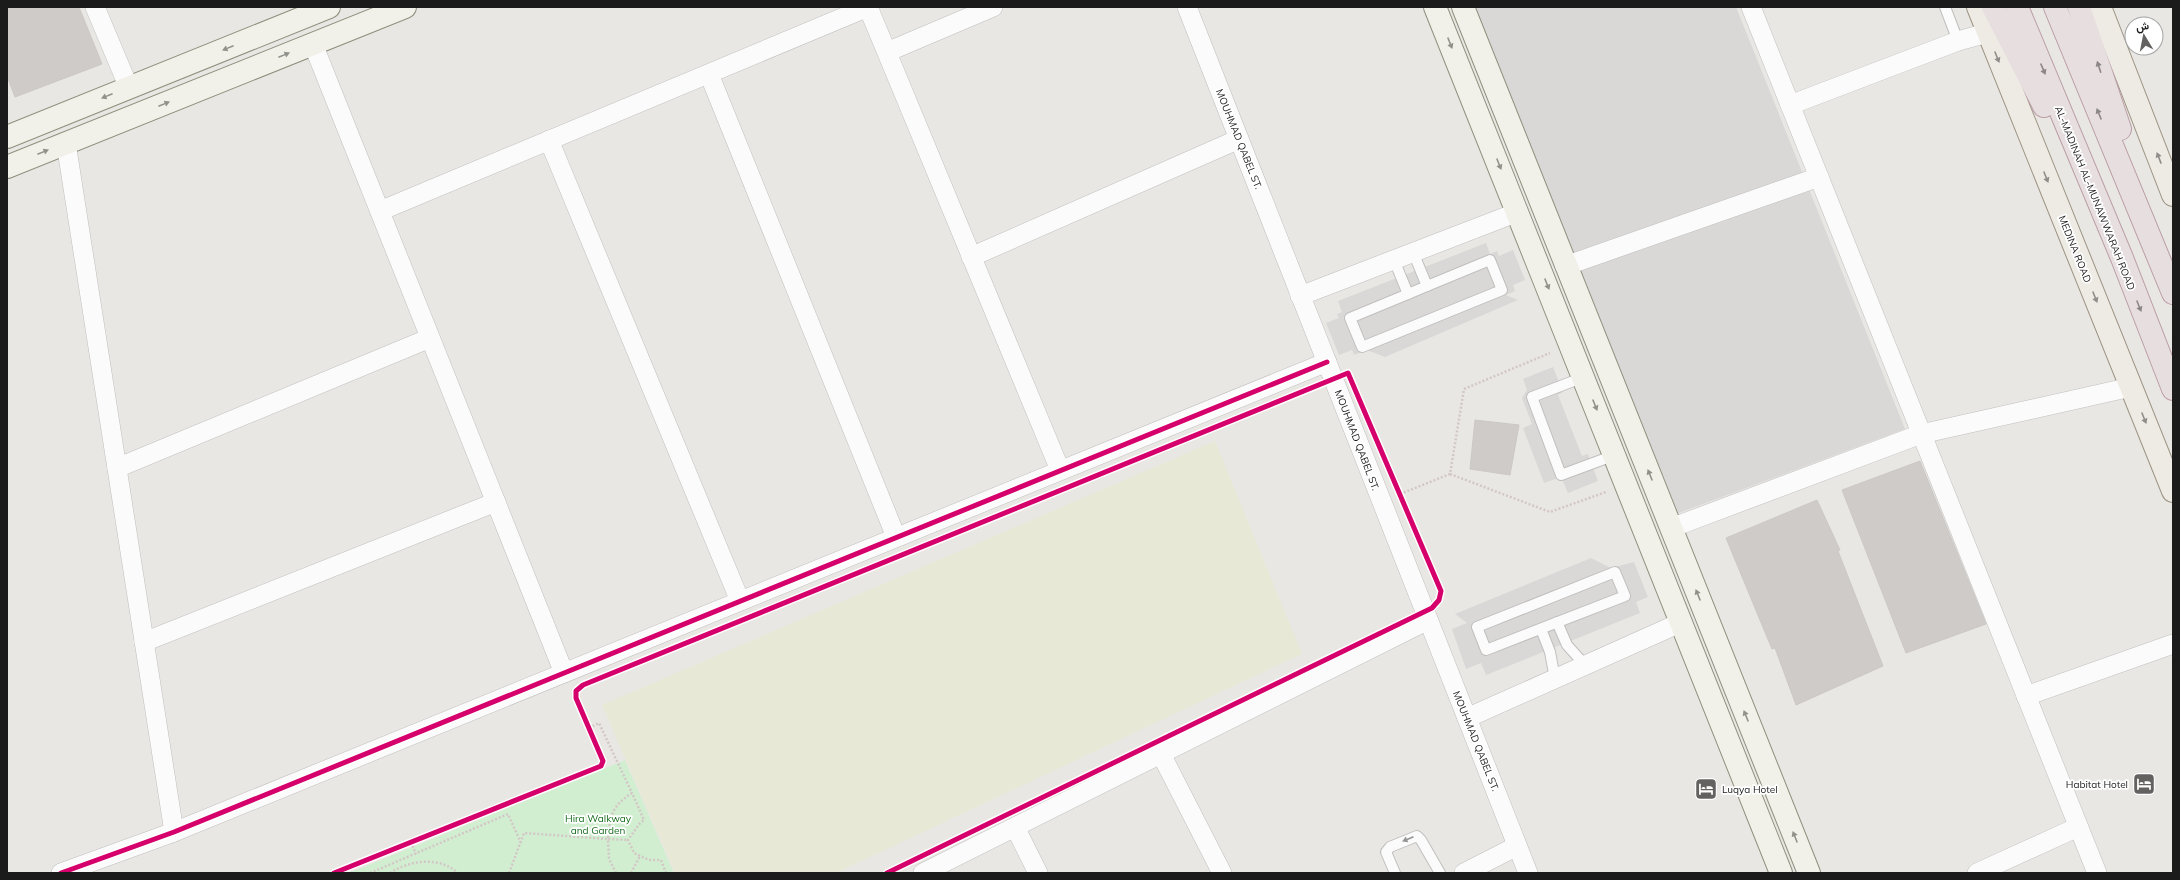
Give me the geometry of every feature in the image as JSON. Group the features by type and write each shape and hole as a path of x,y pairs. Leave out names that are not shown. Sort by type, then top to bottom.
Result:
{"highway":[{"path":"1993,7 2122,258"},
{"name":"AL-MADINAH AL-MUNAWWARAH ROAD","path":"2017,7 2122,258 2173,389"},
{"path":"2055,7 2173,291"},
{"path":"2079,7 2173,291"}],"main road":[{"name":"MEDINA ROAD","path":"1978,7 2173,491"},
{"path":"2100,7 2173,195"}],"street":[{"path":"95,7 129,88"},
{"path":"7,137 329,7"},
{"path":"7,167 405,7"},
{"path":"380,211 868,7 1060,470"},
{"path":"887,52 993,7"},
{"name":"MOUHMAD QABEL ST.","path":"1187,7 1528,873"},
{"path":"1436,7 1781,873"},
{"path":"1463,7 1565,266 1809,873"},
{"path":"1751,7 2097,873"},
{"path":"1790,105 1958,41 1988,33"},
{"path":"313,44 564,673"},
{"path":"710,74 896,537"},
{"path":"971,257 1239,139"},
{"path":"549,140 740,601"},
{"path":"66,143 174,832"},
{"path":"1565,266 1819,177"},
{"path":"1300,296 1518,212"},
{"path":"117,468 430,338"},
{"path":"61,873 174,832 1327,362"},
{"path":"1671,528 1921,434 2131,387"},
{"path":"144,642 496,502"},
{"path":"923,873 1428,620"},
{"path":"1467,718 1682,622"},
{"path":"2026,696 2173,644"},
{"path":"1161,754 1222,873"},
{"path":"1747,786 1770,776"},
{"path":"1015,826 1038,873"},
{"path":"1977,873 2078,827"},
{"path":"1464,873 1518,846"}],"lane":[{"path":"1945,7 1958,41"},
{"path":"1413,252 1427,286"},
{"path":"1394,260 1408,294"},
{"path":"1490,260 1502,290 1362,347 1350,318 1408,294 1490,260"},
{"path":"1584,377 1532,397 1561,475 1615,455"},
{"path":"1615,572 1625,596 1541,629 1486,650 1476,627 1615,572"},
{"path":"1558,622 1567,645 1586,665"},
{"path":"1541,629 1550,652 1555,679"},
{"path":"1395,873 1386,852 1390,847 1417,836 1421,840 1440,873"}],"path":[{"path":"1450,474 1464,389 1550,353"},
{"path":"1400,494 1450,474 1550,512 1606,492"},
{"path":"1397,486 1403,500"},
{"path":"586,722 592,735"},
{"path":"589,728 600,723 644,820 640,823 628,840"},
{"path":"616,873 609,859 608,839 612,814 618,802 632,793"},
{"path":"370,873 508,814 521,843"},
{"path":"509,873 524,833 628,840"},
{"path":"404,845 418,839"},
{"path":"628,840 634,853 649,860 661,860 666,873"},
{"path":"411,842 416,854"},
{"path":"631,873 640,856"},
{"path":"390,873 401,866 419,861 438,863 458,873"},
{"path":"337,872 346,868"}],"green space":[{"path":"1215,441 1302,654 836,873 675,873 602,705"},
{"name":"Hira Walkway and Garden","path":"625,760 674,873 349,873"}],"shaded area":[{"path":"1475,7 1736,7 1905,429 1676,514"},
{"path":"1486,243 1490,254 1497,251 1499,256 1513,250 1525,280 1513,285 1515,291 1506,295 1518,300 1385,357 1367,350 1354,355 1352,350 1339,355 1326,323 1339,318 1337,314 1342,312 1338,301"},
{"path":"1553,367 1563,392 1558,395 1582,456 1588,454 1598,481 1568,493 1561,477 1544,483 1523,428 1532,424 1522,398 1527,390 1523,379"},
{"path":"1591,558 1611,568 1634,562 1648,597 1636,602 1640,613 1486,675 1481,663 1466,669 1452,629 1467,623 1455,614"}],"building":[{"path":"7,7 79,7 102,64 15,97 7,76"},
{"path":"1475,420 1519,425 1510,475 1470,469"},
{"path":"1920,461 1986,624 1906,653 1842,490"},
{"path":"1817,500 1840,550 1838,551 1883,666 1796,705 1775,648 1772,649 1726,538"}],"cycle path":[{"path":"61,873 174,832 1327,362"},
{"path":"334,873 601,766 603,761 576,698 576,691 583,685 1348,373 1441,591 1439,600 1432,608 887,873"}],"place":[{"name":"Habitat Hotel","path":"2144,784"},
{"name":"Luqya Hotel","path":"1706,789"}]}
